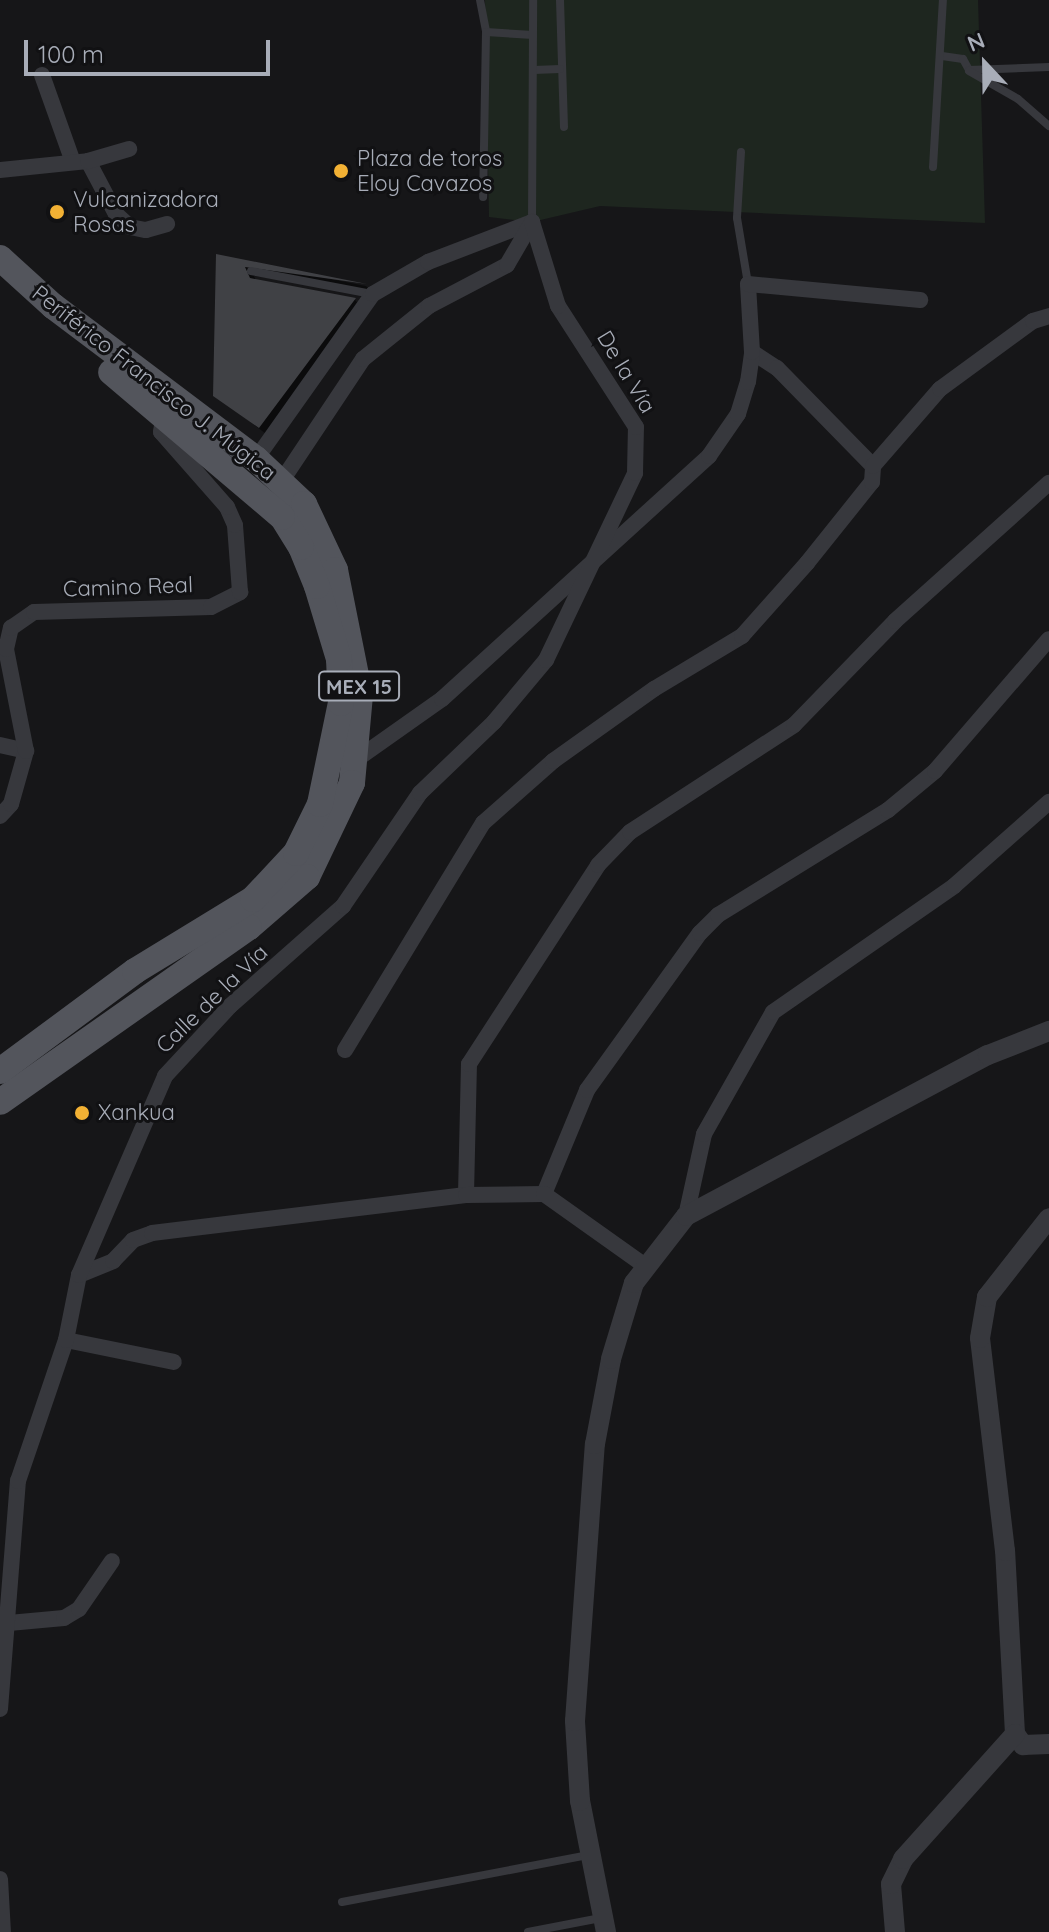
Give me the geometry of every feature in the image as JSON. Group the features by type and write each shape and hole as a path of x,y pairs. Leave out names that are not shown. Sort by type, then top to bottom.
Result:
{"main road":[{"name":"Periférico Francisco J. Múgica","path":"0,258 53,306 256,459 281,482 316,525 347,609 360,695 357,759 338,817 307,877 249,927 0,1102"},
{"name":"Periférico Francisco J. Múgica","path":"0,281 259,492 301,547 339,659 341,703 320,804 296,853 253,899 135,971 0,1071"}],"street":[{"path":"42,75 80,162 116,214 130,227 146,230 167,224"},
{"path":"0,170 80,162 129,149"},
{"path":"256,459 373,294 428,262 532,222"},
{"path":"281,482 363,359 429,306 507,265 532,222"},
{"name":"De la Vía","path":"532,222 558,306 636,427 635,473 602,549"},
{"path":"357,759 442,699 602,549 709,456 738,414 752,352 748,284 920,300"},
{"path":"345,1050 483,823 565,752 654,689 742,636 872,482 873,466 940,389 1033,321 1049,316"},
{"path":"752,352 777,368 873,466"},
{"name":"Camino Real","path":"0,816 11,804 26,751 6,649 11,628 34,612 211,607 240,592 235,525 227,507 161,432 164,413"},
{"path":"466,1195 469,1064 598,865 630,832 794,725 895,621 1049,483"},
{"name":"Calle de la Vía","path":"0,1709 18,1481 66,1340 79,1275 165,1076 230,1006 343,906 420,793 494,722 537,671 602,549"},
{"path":"544,1194 587,1090 700,933 718,915 912,791 935,771 1049,639"},
{"path":"0,745 26,751"},
{"path":"686,1216 704,1134 773,1012 954,886 1049,802"},
{"path":"604,1925 589,1855 575,1721 595,1444 611,1359 634,1283 644,1265 686,1216 988,1055 1049,1031"},
{"path":"79,1275 113,1261 133,1240 152,1233 466,1195 544,1194 644,1265"},
{"path":"1049,1218 987,1297 980,1338 1005,1551 1015,1734 1023,1745 1049,1744"},
{"path":"66,1340 174,1362"},
{"path":"9,1623 64,1618 79,1609 112,1561"},
{"path":"895,1932 891,1884 903,1859 1015,1734"},
{"path":"0,1879 3,1932"}],"lane":[{"path":"480,0 486,32 483,197"},
{"path":"532,222 533,0"},
{"path":"560,0 564,127"},
{"path":"933,167 943,0"},
{"path":"486,32 533,35"},
{"path":"942,56 963,59 969,70 1018,99 1049,126"},
{"path":"969,70 1049,67"},
{"path":"534,70 560,69"},
{"path":"741,152 737,218 748,284"},
{"path":"251,271 373,294"},
{"path":"342,1902 589,1855"},
{"path":"528,1932 604,1925"}],"shaded area":[{"path":"485,0 978,0 985,223 600,206 532,222 489,217"}],"building":[{"path":"216,254 367,284 245,267 250,278 356,298 259,428 213,396"}],"place":[{"name":"Plaza de toros Eloy Cavazos","path":"341,171"},
{"name":"Vulcanizadora Rosas","path":"57,212"},
{"name":"Xankua","path":"82,1113"}]}
